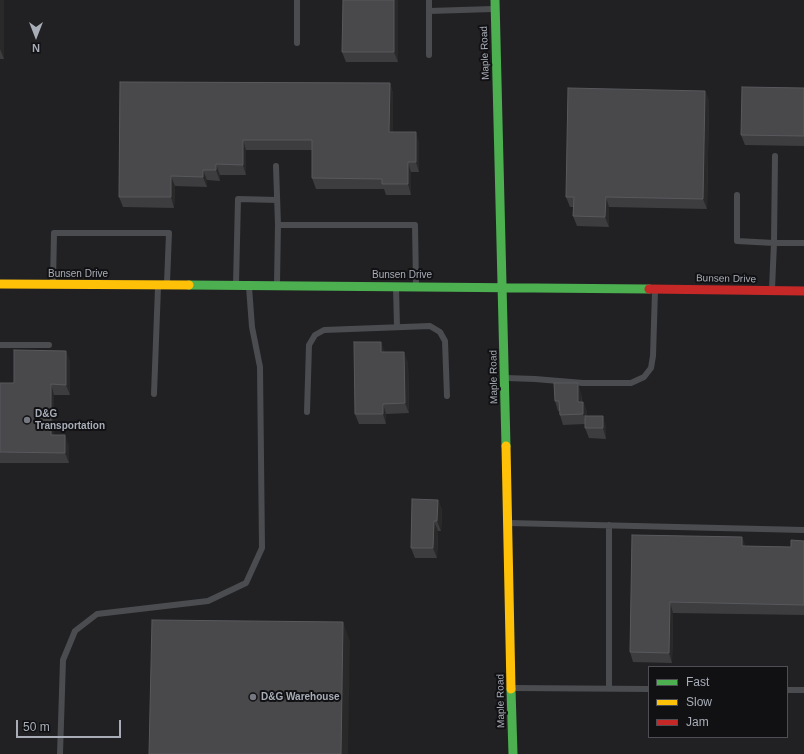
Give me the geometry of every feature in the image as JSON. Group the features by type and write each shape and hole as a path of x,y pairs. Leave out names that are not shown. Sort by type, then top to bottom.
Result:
{"street":[{"name":"Maple Road","path":"495,5 503,287 513,754"},
{"name":"Bunsen Drive","path":"0,284 416,286 804,291"}],"lane":[{"path":"297,0 297,43"},
{"path":"429,0 429,54"},
{"path":"429,11 495,5"},
{"path":"772,291 775,156"},
{"path":"276,166 278,223 277,286"},
{"path":"737,195 737,241 804,243"},
{"path":"236,286 238,199 277,200"},
{"path":"278,223 278,225 415,225 416,286"},
{"path":"53,285 54,233 169,233 162,285 154,394"},
{"path":"60,754 63,660 75,631 97,614 208,601 246,584 262,548 260,367 252,327 249,286"},
{"path":"396,286 397,327"},
{"path":"505,378 631,383 644,377 651,368 653,356 655,289"},
{"path":"307,412 308,345 315,335 324,330 430,326 440,332 445,341 447,396"},
{"path":"0,345 49,345"},
{"path":"508,523 804,530"},
{"path":"609,525 609,688"},
{"path":"512,688 648,689"},
{"path":"788,690 804,690"}],"shaded area":[{"path":"0,0 804,0 804,754 0,754"}],"building":[{"path":"343,0 394,0 394,52 342,52"},
{"path":"120,82 390,83 389,132 416,132 416,162 408,162 408,184 382,184 382,179 312,178 312,140 243,140 243,165 216,164 216,170 203,170 203,177 171,176 171,197 119,197"},
{"path":"742,87 804,88 804,136 741,135"},
{"path":"568,88 705,91 703,199 606,197 605,217 573,216 574,197 566,197"},
{"path":"354,342 381,342 381,352 404,352 405,403 383,404 383,414 355,414"},
{"name":"D&G Transportation","path":"14,350 66,351 66,385 51,384 51,435 65,435 65,453 0,452 0,383 14,383"},
{"path":"554,383 578,383 578,402 583,402 583,414 560,415 559,401 555,401"},
{"path":"585,416 603,416 603,428 585,428"},
{"path":"412,499 438,500 437,521 434,521 433,548 411,548"},
{"path":"632,535 742,537 742,546 791,547 791,540 804,541 804,605 670,602 669,653 630,652"},
{"name":"D&G Warehouse","path":"152,620 343,622 341,754 149,754"}],"traffic: fast":[{"path":"495,0 506,446"},
{"path":"189,285 649,289"},
{"path":"511,689 513,754"}],"traffic: slow":[{"path":"0,284 189,285"},
{"path":"506,446 511,689"}],"traffic: jam":[{"path":"649,289 804,291"}],"place":[{"name":"D&G Transportation","path":"27,420"},
{"name":"D&G Warehouse","path":"253,697"}]}
